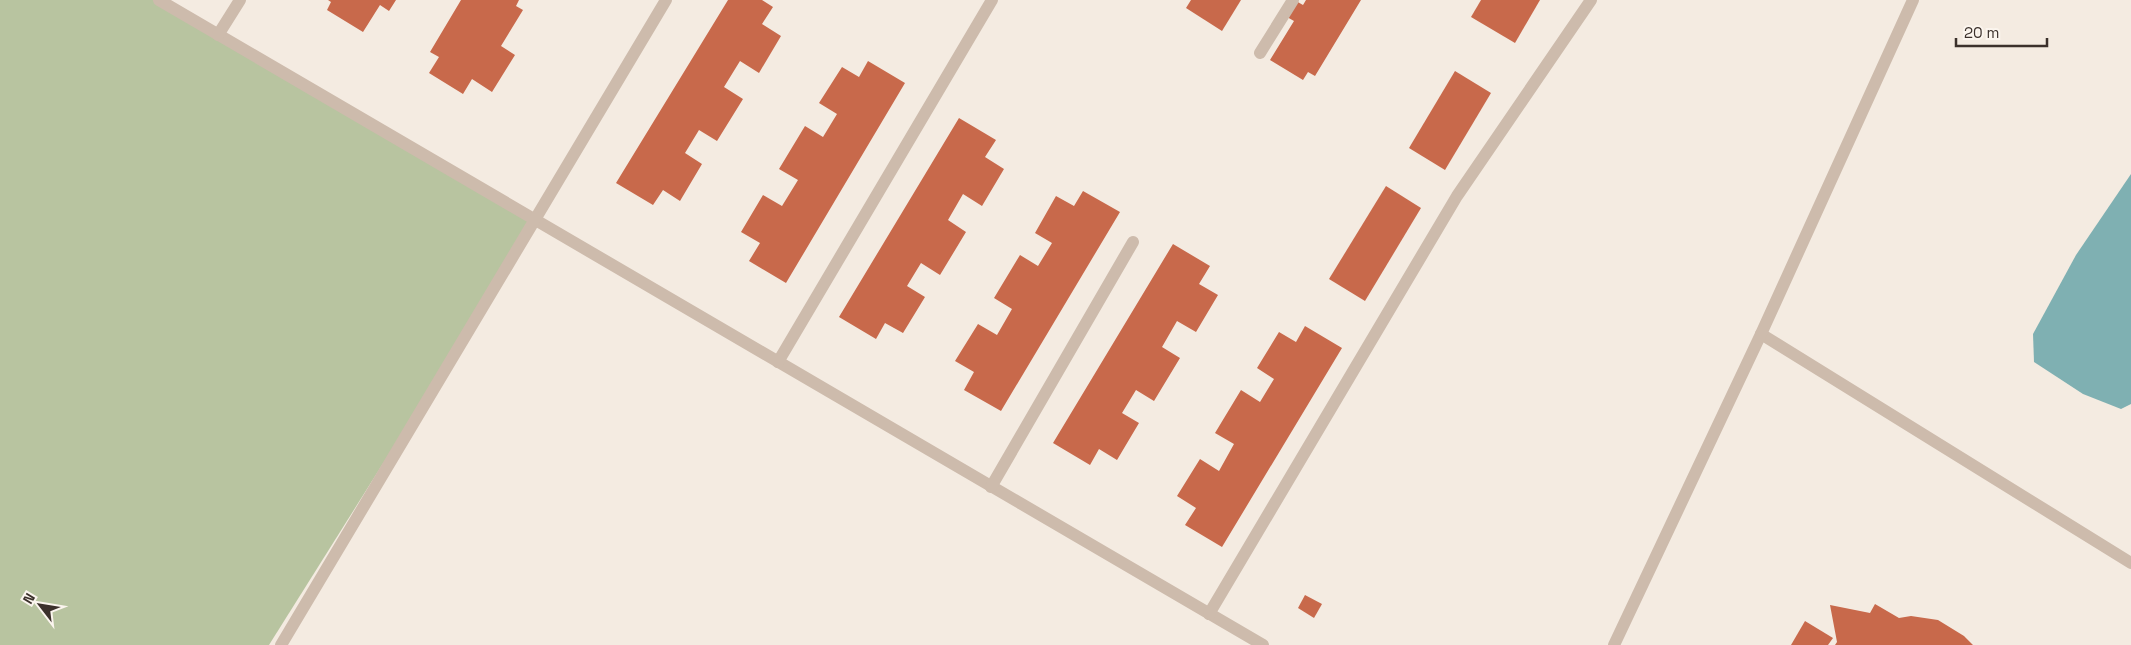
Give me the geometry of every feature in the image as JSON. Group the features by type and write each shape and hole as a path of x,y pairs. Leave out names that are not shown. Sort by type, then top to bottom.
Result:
{"street":[{"path":"159,0 1263,645"},
{"path":"218,35 240,0"},
{"path":"281,645 666,0"},
{"path":"778,362 992,0"},
{"path":"1260,53 1293,0"},
{"path":"1209,614 1457,196 1591,0"},
{"path":"1614,645 1761,334 1913,0"},
{"path":"991,487 1133,242"},
{"path":"1761,334 2131,563"}],"green space":[{"path":"0,0 161,0 536,220 269,645 0,645"}],"water":[{"path":"2131,174 2131,404 2121,409 2083,394 2034,362 2033,334 2076,255"}],"building":[{"path":"328,0 396,0 389,11 380,5 363,32 327,10 331,2"},
{"path":"461,0 519,0 516,6 523,10 501,46 515,55 492,92 472,79 463,94 429,73 439,57 430,52"},
{"path":"728,0 762,0 773,7 762,24 781,36 759,73 740,61 724,87 743,99 717,141 699,130 685,153 702,164 680,201 663,190 653,205 616,183"},
{"path":"1191,0 1241,0 1222,31 1186,8"},
{"path":"1306,0 1361,0 1315,76 1308,72 1303,80 1270,60 1294,21 1287,17 1296,1 1303,5"},
{"path":"1481,0 1540,0 1515,43 1471,17"},
{"path":"868,61 905,83 786,283 749,261 760,243 741,232 763,195 782,206 798,180 779,169 805,126 823,137 837,114 819,103 842,67 859,77"},
{"path":"1455,71 1491,93 1445,170 1409,148"},
{"path":"959,118 996,140 985,157 1004,169 982,206 963,194 948,220 966,232 940,275 921,263 907,286 925,297 903,333 885,323 876,339 839,317"},
{"path":"1386,186 1421,208 1365,301 1329,279"},
{"path":"1083,191 1120,212 1001,411 964,390 974,372 955,361 978,324 997,335 1012,309 994,298 1020,255 1038,266 1052,243 1035,233 1056,196 1074,206"},
{"path":"1173,244 1210,266 1199,284 1218,295 1196,332 1177,321 1162,347 1180,358 1154,401 1136,390 1122,413 1139,423 1117,460 1099,449 1090,465 1053,443"},
{"path":"1305,326 1342,348 1222,547 1185,525 1196,508 1177,496 1200,459 1219,471 1234,444 1215,433 1241,390 1260,402 1274,379 1257,368 1279,332 1296,342"},
{"path":"1305,595 1322,604 1314,618 1298,608"},
{"path":"1875,604 1899,618 1911,616 1938,620 1964,636 1973,645 1835,645 1837,642 1830,605 1870,613"},
{"path":"1805,621 1833,638 1828,645 1791,645"}]}
